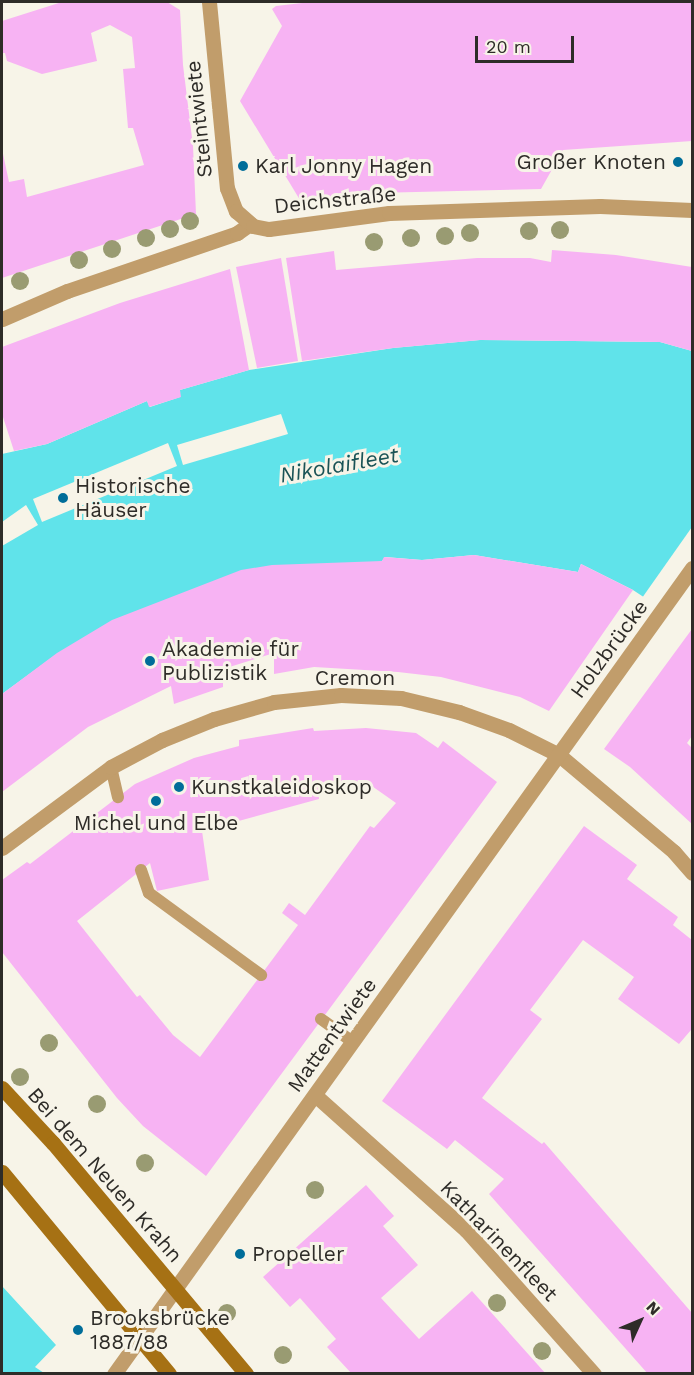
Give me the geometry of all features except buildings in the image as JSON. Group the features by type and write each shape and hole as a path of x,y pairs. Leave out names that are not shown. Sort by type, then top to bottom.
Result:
{"main road":[{"name":"Bei dem Neuen Krahn","path":"2,1088 53,1143 246,1374"},
{"path":"2,1172 169,1374"}],"street":[{"name":"Steintwiete","path":"209,2 227,189 237,211 250,224"},
{"name":"Deichstraße","path":"2,319 67,291 237,233 250,224 269,229 389,213 600,206 693,210"},
{"name":"Holzbrücke","path":"559,755 693,568"},
{"name":"Cremon","path":"2,848 111,767 162,740 214,718 274,702 341,695 401,698 459,712 509,730 559,755 674,852 693,873"},
{"name":"Mattentwiete","path":"114,1374 559,755"},
{"name":"Katharinenfleet","path":"315,1095 466,1230 594,1374"}],"lane":[{"path":"111,767 118,797"},
{"path":"141,870 149,893 261,975"},
{"path":"321,1019 353,1042"}],"water":[{"name":"Nikolaifleet","path":"480,340 660,342 692,351 692,629 633,590 581,564 578,572 474,555 422,560 385,557 382,561 57,654 2,694 2,454 47,444 147,401 150,407 180,397 180,390 249,370 393,348"},
{"path":"2,1286 56,1345 35,1367 44,1373 2,1373"}],"pier":[{"path":"281,414 288,434 183,465 177,445"},
{"path":"168,443 177,466 42,522 33,499"},
{"path":"26,505 38,525 2,546 2,522"},
{"path":"692,527 692,628 691,630 642,598"}],"place":[{"name":"Großer Knoten","path":"678,162"},
{"name":"Karl Jonny Hagen","path":"243,166"},
{"name":"Historische Häuser","path":"63,498"},
{"name":"Akademie für Publizistik","path":"150,661"},
{"name":"Kunstkaleidoskop","path":"179,787"},
{"name":"Michel und Elbe","path":"156,801"},
{"name":"Propeller","path":"240,1254"},
{"name":"Brooksbrücke 1887/88","path":"78,1330"}]}
